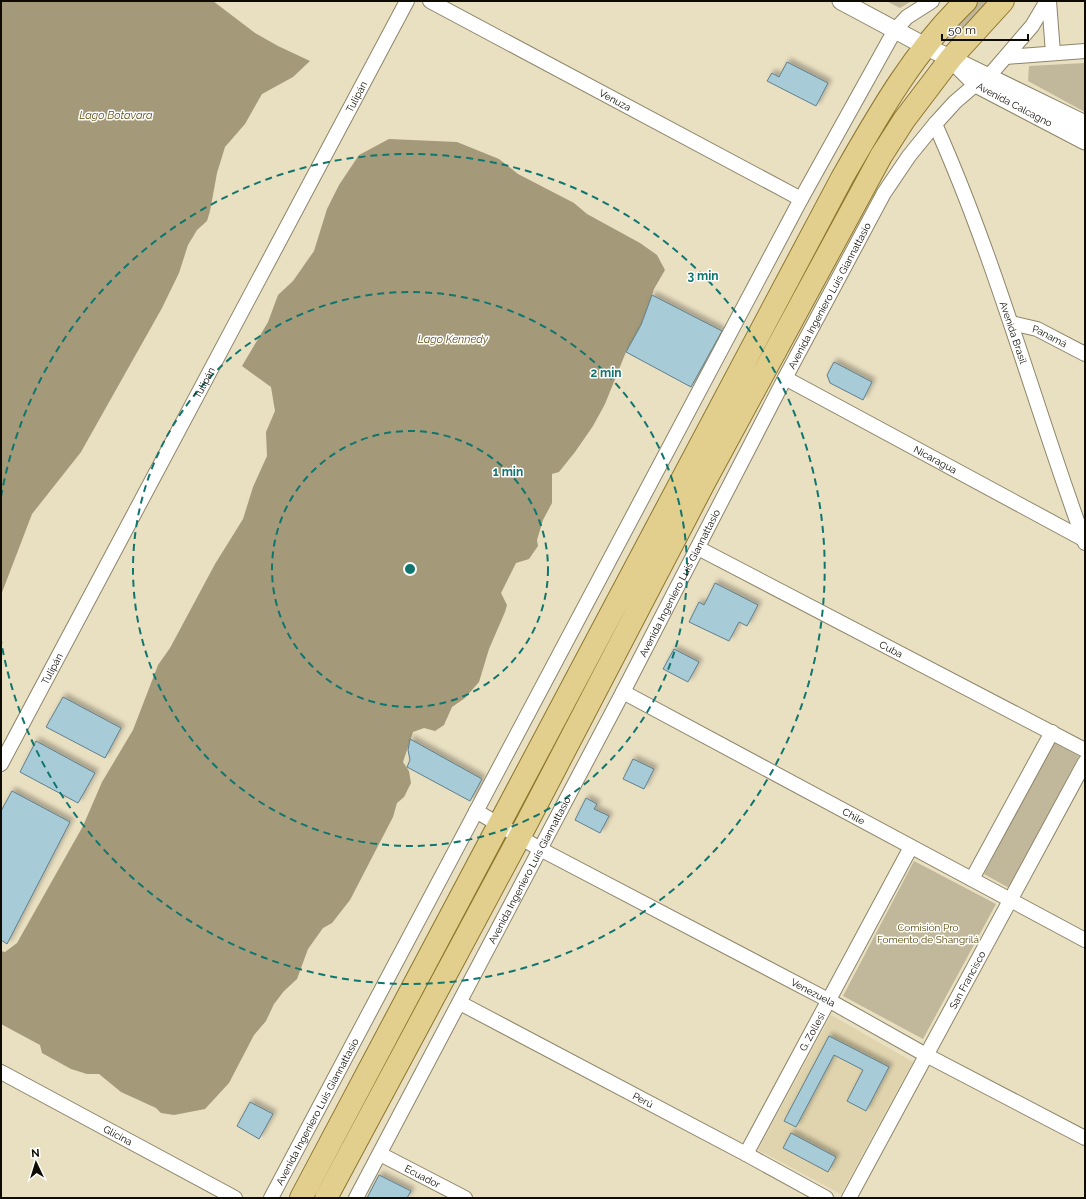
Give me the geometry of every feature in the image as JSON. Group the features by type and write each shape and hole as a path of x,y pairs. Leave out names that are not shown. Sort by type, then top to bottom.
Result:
{"main road":[{"path":"301,1198 842,178 880,112 925,46 948,18 966,1"},
{"path":"326,1198 520,836 704,483 862,189 904,120 951,58 1003,1"}],"street":[{"name":"Tulipán","path":"1,764 406,1"},
{"name":"Venuza","path":"430,1 801,199"},
{"name":"Avenida Calcagno","path":"841,1 925,46 951,58 982,80 1085,141"},
{"name":"Avenida Ingeniero Luis Giannattasio","path":"271,1198 801,199 895,30 907,17 932,1"},
{"name":"Avenida Ingeniero Luis Giannattasio","path":"356,1198 623,692 785,378 884,193 935,124 955,102 982,80 1006,57 1032,26 1048,1"},
{"path":"1048,1 1053,53"},
{"path":"1006,57 1085,51"},
{"name":"Avenida Calcagno","path":"982,80 1085,124"},
{"name":"Avenida Brasil","path":"935,124 949,154 1012,323 1085,541"},
{"name":"Panamá","path":"1012,323 1037,329 1085,354"},
{"name":"Nicaragua","path":"785,378 1085,541"},
{"name":"Cuba","path":"698,548 1085,750"},
{"name":"Chile","path":"623,692 1085,940"},
{"path":"972,879 1052,732"},
{"name":"San Francisco","path":"849,1198 1085,762"},
{"name":"Venezuela","path":"476,812 520,836 540,849 830,1001 926,1055 1085,1138"},
{"name":"G. Zollesi","path":"746,1154 830,1001 911,847"},
{"name":"Perú","path":"460,1002 746,1154 811,1195 826,1198"},
{"name":"Glicina","path":"1,1072 235,1198"},
{"name":"Ecuador","path":"380,1154 465,1198"}],"shaded area":[{"path":"831,1015 913,1062 841,1194 758,1150"}],"green space":[{"path":"886,1 912,1 900,8"},
{"path":"977,1 993,1 956,40 947,40 945,34"},
{"path":"1085,63 1085,112 1028,81 1029,66"},
{"path":"1054,742 1079,756 1009,888 984,874"},
{"name":"Comisión Pro Fomento de Shangrilá","path":"914,861 996,904 923,1039 843,996"}],"water":[{"name":"Lago Botavara","path":"1,1 213,1 255,33 310,61 293,77 262,94 245,124 225,147 217,173 207,221 197,230 188,245 179,273 162,308 81,452 32,514 1,595"},
{"name":"Lago Kennedy","path":"389,139 457,142 499,159 518,174 574,203 587,214 640,243 657,255 665,270 654,289 641,325 626,352 605,404 593,426 559,472 552,474 552,503 543,520 537,540 538,546 529,559 516,563 501,593 507,605 489,649 479,682 465,698 452,707 444,725 435,731 424,728 413,732 403,762 409,771 411,783 404,797 397,803 393,817 350,900 332,923 323,928 308,949 297,979 284,991 274,1004 266,1021 254,1035 229,1083 205,1109 174,1115 161,1113 156,1108 121,1092 99,1074 87,1074 71,1069 42,1053 40,1045 1,1024 1,951 5,952 17,943 83,826 102,782 133,730 158,665 170,648 215,564 243,519 253,487 267,456 266,432 275,411 271,387 242,366 268,322 278,295 293,281 314,251 327,209 339,185 359,155"}],"building":[{"path":"787,62 828,83 816,106 767,81 772,73 779,77"},
{"path":"652,295 722,331 691,387 626,352 641,325"},
{"path":"834,362 872,382 863,400 830,383 827,375"},
{"path":"715,583 758,605 747,626 739,622 729,641 689,622 699,602 704,605"},
{"path":"674,649 699,662 688,682 663,669"},
{"path":"63,697 121,728 105,758 46,727"},
{"path":"410,739 482,779 470,801 407,767 410,760 408,750"},
{"path":"36,741 95,773 78,803 20,772"},
{"path":"633,759 654,769 644,789 623,779"},
{"path":"12,791 70,822 7,944 1,940 1,811"},
{"path":"586,798 597,804 594,809 609,816 600,833 575,820"},
{"path":"829,1036 889,1067 866,1111 847,1101 863,1070 834,1055 796,1127 784,1121"},
{"path":"250,1102 273,1114 259,1139 237,1126"},
{"path":"791,1133 836,1157 828,1172 783,1148"},
{"path":"379,1175 411,1191 407,1198 367,1198"}]}
